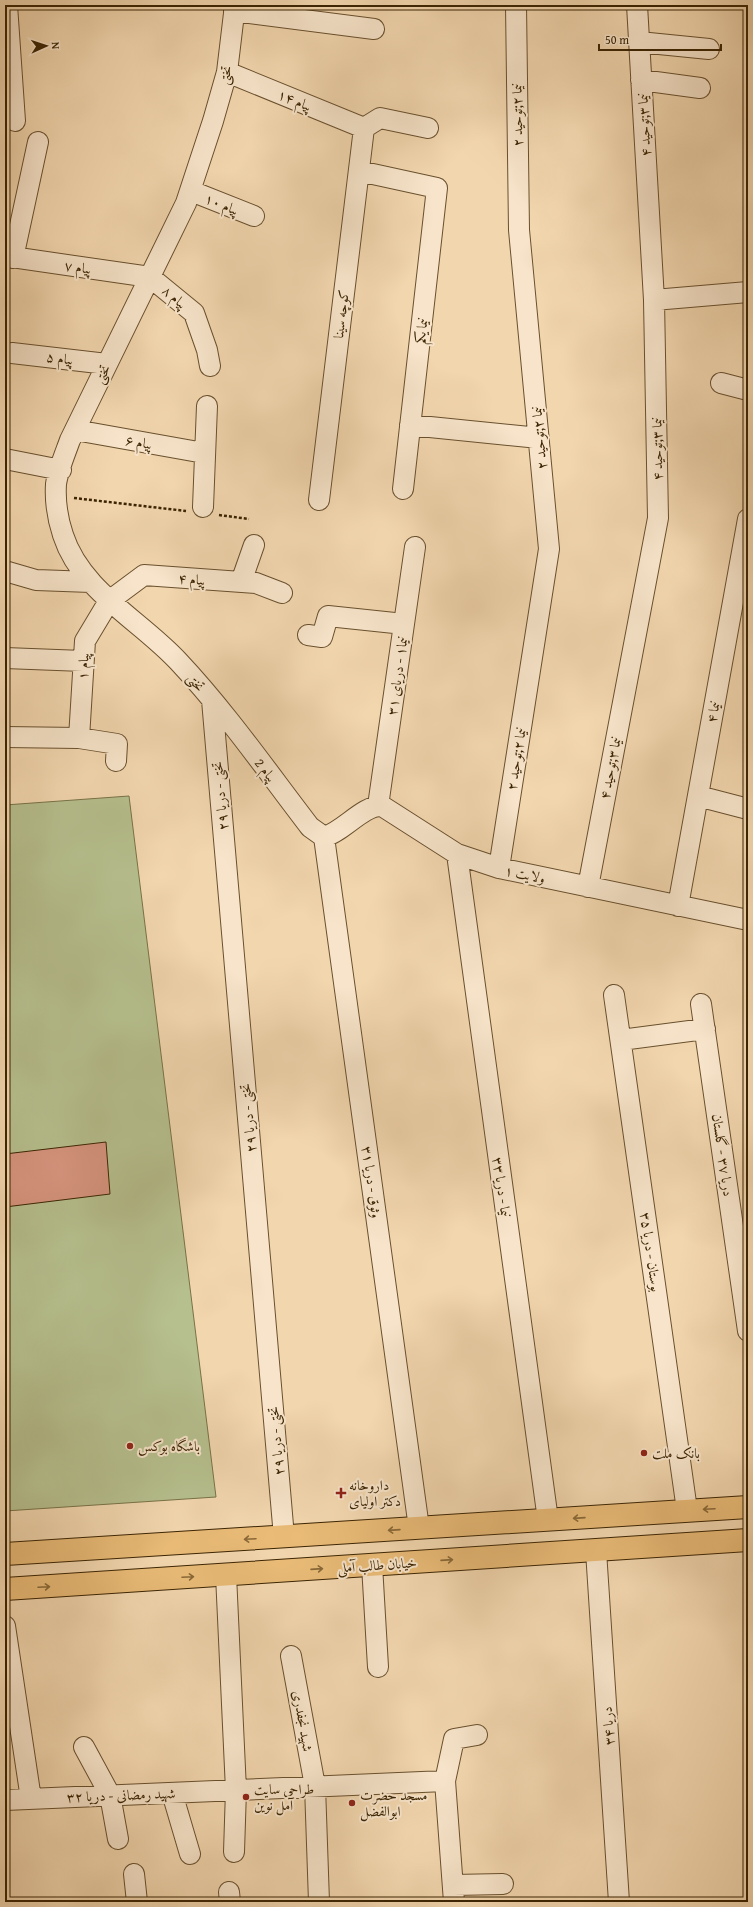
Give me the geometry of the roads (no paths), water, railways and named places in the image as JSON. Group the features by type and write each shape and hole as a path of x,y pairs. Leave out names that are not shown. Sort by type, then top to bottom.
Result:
{"main road":[{"path":"5,1554 748,1507"},
{"name":"خیابان طالب آملی","path":"5,1589 748,1540"},
{"path":"159,1579 149,1575 143,1570 143,1562 146,1555 153,1549 166,1544"},
{"path":"73,1550 88,1558 94,1571 88,1579 80,1585"}],"street":[{"path":"7,5 15,121"},
{"name":"نیما ۲;توحید ۲","path":"499,868 549,549 519,230 516,5"},
{"name":"نیما ۳;توحید ۴","path":"588,887 658,518 654,300 637,5"},
{"path":"234,8 374,29"},
{"name":"تختی","path":"212,700 163,646 136,622 108,601 83,572 63,536 58,517 56,483 75,430 191,191 226,72 234,8"},
{"path":"639,42 709,49"},
{"name":"پیام ۱۴","path":"226,72 364,128"},
{"path":"642,80 700,88"},
{"path":"364,128 380,118 428,128"},
{"name":"کوچه سینا","path":"318,500 364,128"},
{"path":"9,257 38,142"},
{"name":"نیما یکم","path":"359,171 437,188 410,425"},
{"name":"پیام ۱۰","path":"191,191 254,216"},
{"name":"پیام ۷","path":"9,257 150,277"},
{"name":"پیام ۸","path":"150,277 194,313 207,350 210,366"},
{"path":"654,300 748,292"},
{"name":"پیام ۵","path":"12,353 107,364"},
{"path":"721,383 748,390"},
{"path":"202,511 206,406"},
{"path":"402,489 410,425 539,438"},
{"name":"پیام ۶","path":"75,430 204,454"},
{"path":"5,459 61,470"},
{"name":"نیما ۴","path":"678,906 748,518"},
{"path":"241,582 254,545"},
{"name":"نیما۱ - دریای ۳۱","path":"378,806 415,547"},
{"path":"5,571 36,580 91,582"},
{"name":"پیام ۴","path":"108,601 144,575 256,583 282,593"},
{"name":"پیام ۱","path":"79,738 85,641 108,601"},
{"path":"308,635 322,637 328,616 404,624"},
{"path":"5,658 83,661"},
{"name":"پیام 2","path":"212,700 310,827 324,837"},
{"name":"تختی - دریا ۲۹","path":"212,700 284,1537"},
{"path":"5,737 79,738 117,744 116,760"},
{"path":"698,796 748,809"},
{"path":"324,837 334,833 372,808 378,806"},
{"name":"ولایت ۱","path":"378,806 385,807 457,854 499,868 748,920"},
{"name":"وثوق - دریا ۳۱","path":"324,837 419,1528"},
{"name":"نیما - دریا ۳۳","path":"457,854 548,1520"},
{"name":"بوستان - دریا ۳۵","path":"614,994 686,1510"},
{"name":"دریا ۳۷ - گلستان","path":"701,1004 748,1331"},
{"path":"621,1040 705,1030"},
{"name":"دریا ۳۴","path":"596,1551 619,1902"},
{"path":"372,1565 378,1667"},
{"path":"226,1575 236,1790 234,1852"},
{"path":"5,1626 31,1799"},
{"name":"شهید نجفدری","path":"291,1656 315,1786 319,1902"},
{"path":"477,1735 454,1739 445,1781 453,1894 503,1884"},
{"path":"84,1747 110,1795 118,1840"},
{"name":"شهید رمضانی - دریا ۳۲","path":"5,1800 445,1781"},
{"path":"172,1792 190,1854"},
{"path":"134,1874 136,1902"}],"place":[{"name":"باشگاه‌ بوکس","path":"130,1446"},
{"name":"بانک ملت","path":"644,1453"},
{"name":"داروخانه دکتر اولیای","path":"341,1493"},
{"name":"طراحی سایت آمل نوین","path":"246,1797"},
{"name":"مسجد حضرت ابوالفضل","path":"352,1803"}]}
